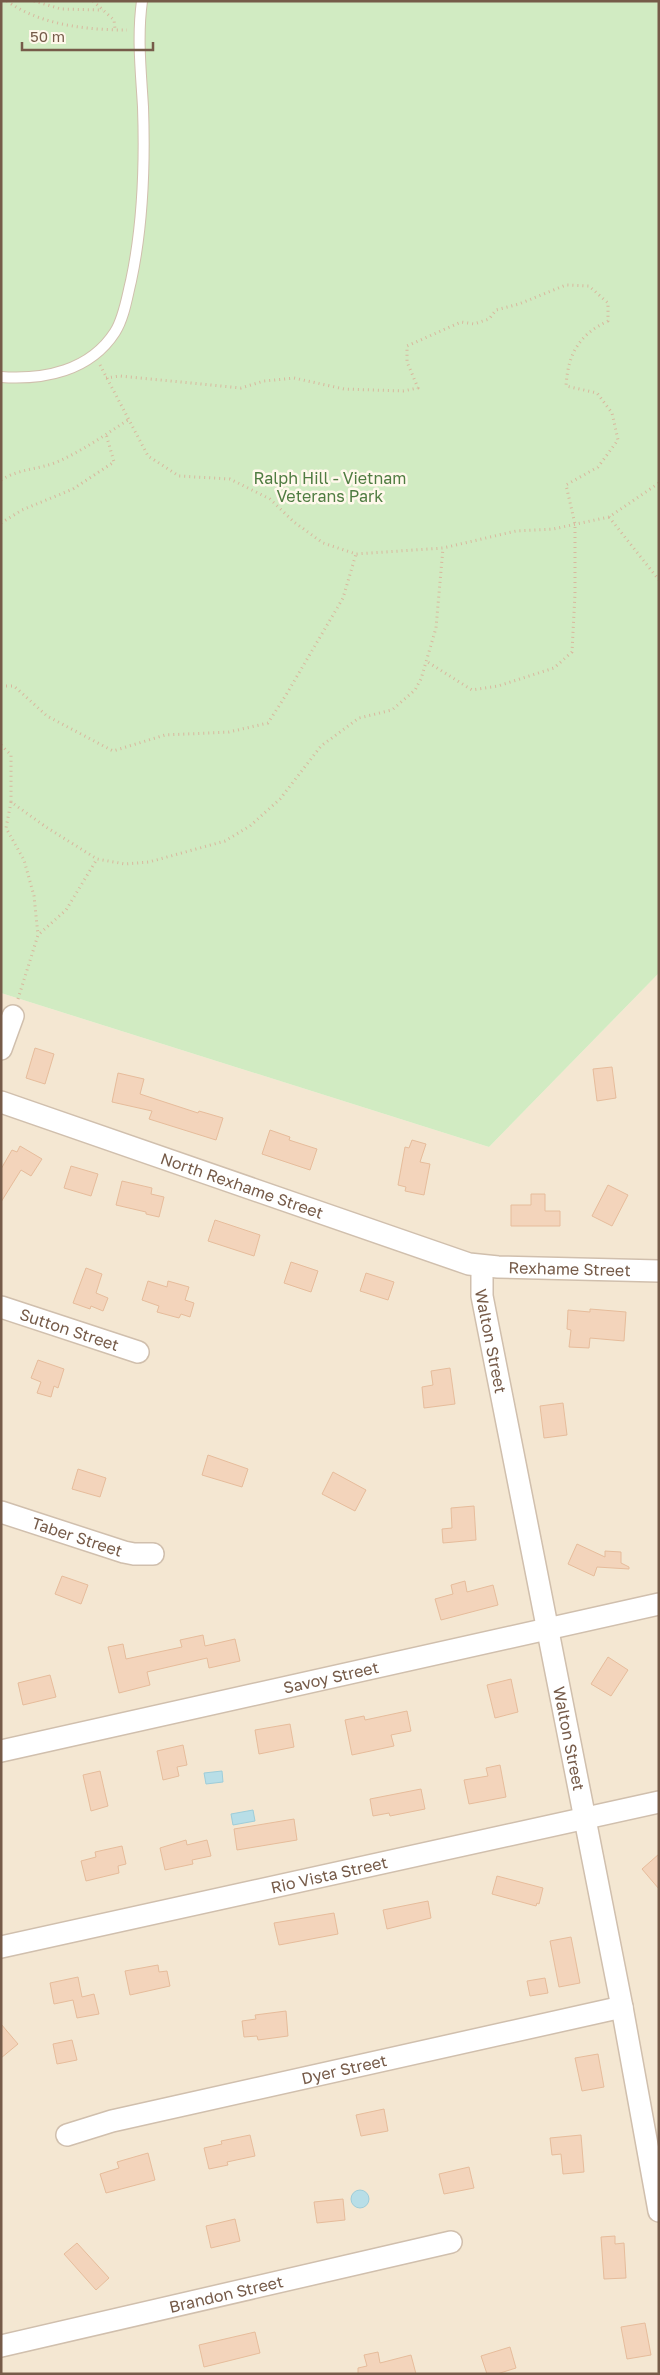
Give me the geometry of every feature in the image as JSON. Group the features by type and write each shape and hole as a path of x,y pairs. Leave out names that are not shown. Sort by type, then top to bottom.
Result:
{"street":[{"path":"1,1050 13,1016"},
{"name":"North Rexhame Street","path":"1,1102 453,1260 482,1266"},
{"name":"Rexhame Street","path":"482,1266 659,1271"},
{"name":"Walton Street","path":"482,1266 482,1296 546,1629 622,2007 658,2200"},
{"name":"Sutton Street","path":"1,1307 138,1352"},
{"name":"Taber Street","path":"1,1512 124,1552 153,1554"},
{"name":"Savoy Street","path":"1,1751 336,1678 659,1604"},
{"name":"Rio Vista Street","path":"1,1947 659,1802"},
{"name":"Dyer Street","path":"67,2135 112,2120 622,2007"},
{"name":"Brandon Street","path":"1,2346 451,2242"}],"lane":[{"path":"1,378 51,376 74,367 94,353 117,330 134,262 143,163 140,30 142,1"}],"path":[{"path":"7,1 40,20 140,30"},
{"path":"34,1 60,9 103,10"},
{"path":"50,6 51,1"},
{"path":"93,1 114,20 115,29"},
{"path":"106,378 120,376 241,388 264,381 294,378 344,389 403,390 418,388 407,362 407,346 461,322 474,324 489,319 496,310 519,304 566,285 589,286 608,303 608,321 599,325 573,350 567,365 566,386 597,393 612,413 618,440 598,467 566,485 575,524 575,594 572,652 554,668 498,686 472,690 426,661"},
{"path":"94,353 148,456 179,476 230,479 270,498 294,522 323,543 356,554 443,548 516,530 553,529 609,517 659,483"},
{"path":"1,480 16,471 55,462 128,420"},
{"path":"1,523 22,510 73,488 114,462 106,434"},
{"path":"609,517 659,580"},
{"path":"11,802 46,827 97,859 125,864 149,862 225,841 250,826 280,799 321,746 359,718 392,710 410,696 421,679 436,628 443,548"},
{"path":"1,686 14,686 47,716 113,751 165,736 229,732 268,723 342,598 356,554"},
{"path":"1,745 11,755 11,802 6,828 24,860 34,896 38,935 13,1016"},
{"path":"38,935 66,910 97,859"}],"shaded area":[{"path":"659,973 659,2374 1,2374 1,993 489,1147"}],"green space":[{"name":"Ralph Hill - Vietnam Veterans Park","path":"1,1 659,1 659,973 489,1147 1,993"}],"water":[{"path":"222,1771 223,1782 206,1784 204,1773"},
{"path":"253,1810 255,1821 233,1825 231,1814"},
{"path":"356,2190 364,2190 369,2195 367,2206 356,2208 351,2203 351,2195"}],"building":[{"path":"35,1048 54,1054 45,1084 26,1078"},
{"path":"612,1067 616,1098 597,1101 593,1069"},
{"path":"118,1073 144,1079 140,1094 198,1113 199,1111 223,1118 216,1140 149,1119 152,1111 112,1102"},
{"path":"270,1130 290,1137 289,1140 317,1149 310,1170 262,1154"},
{"path":"412,1140 426,1144 420,1162 430,1164 424,1195 405,1191 406,1187 398,1185 405,1147 409,1148"},
{"path":"20,1146 42,1159 31,1176 21,1170 1,1202 1,1169 12,1150 17,1152"},
{"path":"71,1166 98,1174 91,1196 64,1188"},
{"path":"122,1181 152,1188 151,1194 164,1197 159,1217 116,1205"},
{"path":"608,1185 628,1195 612,1226 592,1216"},
{"path":"531,1194 545,1194 545,1211 560,1211 560,1226 511,1226 511,1205 531,1205"},
{"path":"215,1220 260,1235 254,1256 208,1241"},
{"path":"291,1262 318,1271 311,1292 284,1283"},
{"path":"86,1268 102,1274 96,1293 108,1298 103,1311 91,1306 90,1309 73,1303"},
{"path":"366,1273 394,1282 388,1300 360,1291"},
{"path":"148,1281 167,1287 168,1281 189,1287 185,1300 194,1303 190,1317 181,1314 179,1318 157,1312 159,1306 142,1300"},
{"path":"590,1309 626,1312 624,1341 590,1338 589,1348 569,1347 571,1330 567,1329 568,1310 590,1312"},
{"path":"38,1360 64,1369 58,1388 54,1386 51,1397 37,1393 41,1382 31,1378"},
{"path":"450,1368 455,1404 424,1408 422,1387 433,1385 431,1371"},
{"path":"563,1403 567,1435 544,1438 540,1406"},
{"path":"208,1455 248,1469 242,1487 202,1475"},
{"path":"78,1469 106,1478 100,1497 72,1489"},
{"path":"333,1472 366,1490 355,1511 322,1494"},
{"path":"474,1506 476,1540 443,1543 442,1529 452,1528 451,1508"},
{"path":"577,1544 605,1557 605,1551 621,1552 621,1563 629,1567 629,1569 597,1567 594,1576 568,1564"},
{"path":"62,1576 88,1585 81,1604 55,1594"},
{"path":"465,1581 467,1592 493,1585 498,1605 441,1620 435,1599 453,1594 451,1585"},
{"path":"203,1635 205,1646 235,1639 240,1661 209,1668 207,1658 147,1672 150,1685 119,1693 108,1647 123,1644 126,1659 182,1647 180,1640"},
{"path":"608,1657 628,1670 611,1696 591,1684"},
{"path":"50,1675 56,1697 23,1705 18,1683"},
{"path":"511,1679 518,1712 495,1718 487,1685"},
{"path":"407,1711 411,1731 391,1735 394,1746 352,1755 345,1720 364,1716 365,1720"},
{"path":"290,1724 294,1747 259,1754 255,1730"},
{"path":"183,1745 187,1765 177,1767 179,1776 163,1780 157,1751"},
{"path":"500,1765 506,1797 469,1804 464,1780 488,1776 486,1768"},
{"path":"100,1771 108,1806 91,1811 83,1775"},
{"path":"421,1789 425,1809 390,1816 389,1813 373,1816 370,1799"},
{"path":"294,1819 297,1840 237,1850 234,1829"},
{"path":"186,1840 187,1845 207,1840 211,1856 192,1860 193,1864 165,1870 160,1848"},
{"path":"122,1846 126,1864 118,1866 119,1873 86,1881 81,1861 96,1857 95,1852"},
{"path":"659,1854 659,1889 642,1869"},
{"path":"497,1876 543,1888 539,1904 537,1903 536,1906 492,1894"},
{"path":"428,1901 431,1918 387,1929 383,1910"},
{"path":"334,1913 338,1934 279,1945 274,1923"},
{"path":"571,1937 580,1983 559,1987 550,1941"},
{"path":"158,1965 159,1972 167,1971 170,1986 130,1995 125,1971"},
{"path":"78,1977 82,1997 94,1994 99,2014 77,2018 73,2000 54,2004 50,1983"},
{"path":"545,1978 548,1993 530,1996 527,1981"},
{"path":"286,2011 288,2036 258,2040 257,2036 244,2037 242,2021 256,2019 255,2015"},
{"path":"1,2024 18,2044 1,2058"},
{"path":"72,2040 77,2060 57,2064 53,2044"},
{"path":"598,2054 604,2087 582,2091 575,2058"},
{"path":"384,2109 388,2131 361,2136 356,2115"},
{"path":"250,2135 255,2156 227,2162 228,2165 209,2169 204,2148 222,2144 221,2141"},
{"path":"581,2135 584,2172 563,2174 561,2154 552,2155 550,2138"},
{"path":"148,2153 155,2180 106,2193 100,2174 119,2168 117,2162"},
{"path":"469,2167 474,2188 444,2194 439,2174"},
{"path":"343,2199 345,2220 317,2223 314,2202"},
{"path":"235,2219 240,2241 211,2248 206,2226"},
{"path":"615,2236 615,2244 624,2243 626,2278 604,2279 601,2237"},
{"path":"77,2243 109,2278 96,2290 64,2254"},
{"path":"645,2323 651,2355 627,2359 621,2327"},
{"path":"255,2332 260,2353 204,2367 199,2345"},
{"path":"510,2347 516,2368 497,2374 487,2374 481,2356"},
{"path":"378,2352 380,2363 411,2355 416,2374 358,2374 358,2368 367,2366 364,2355"}]}
